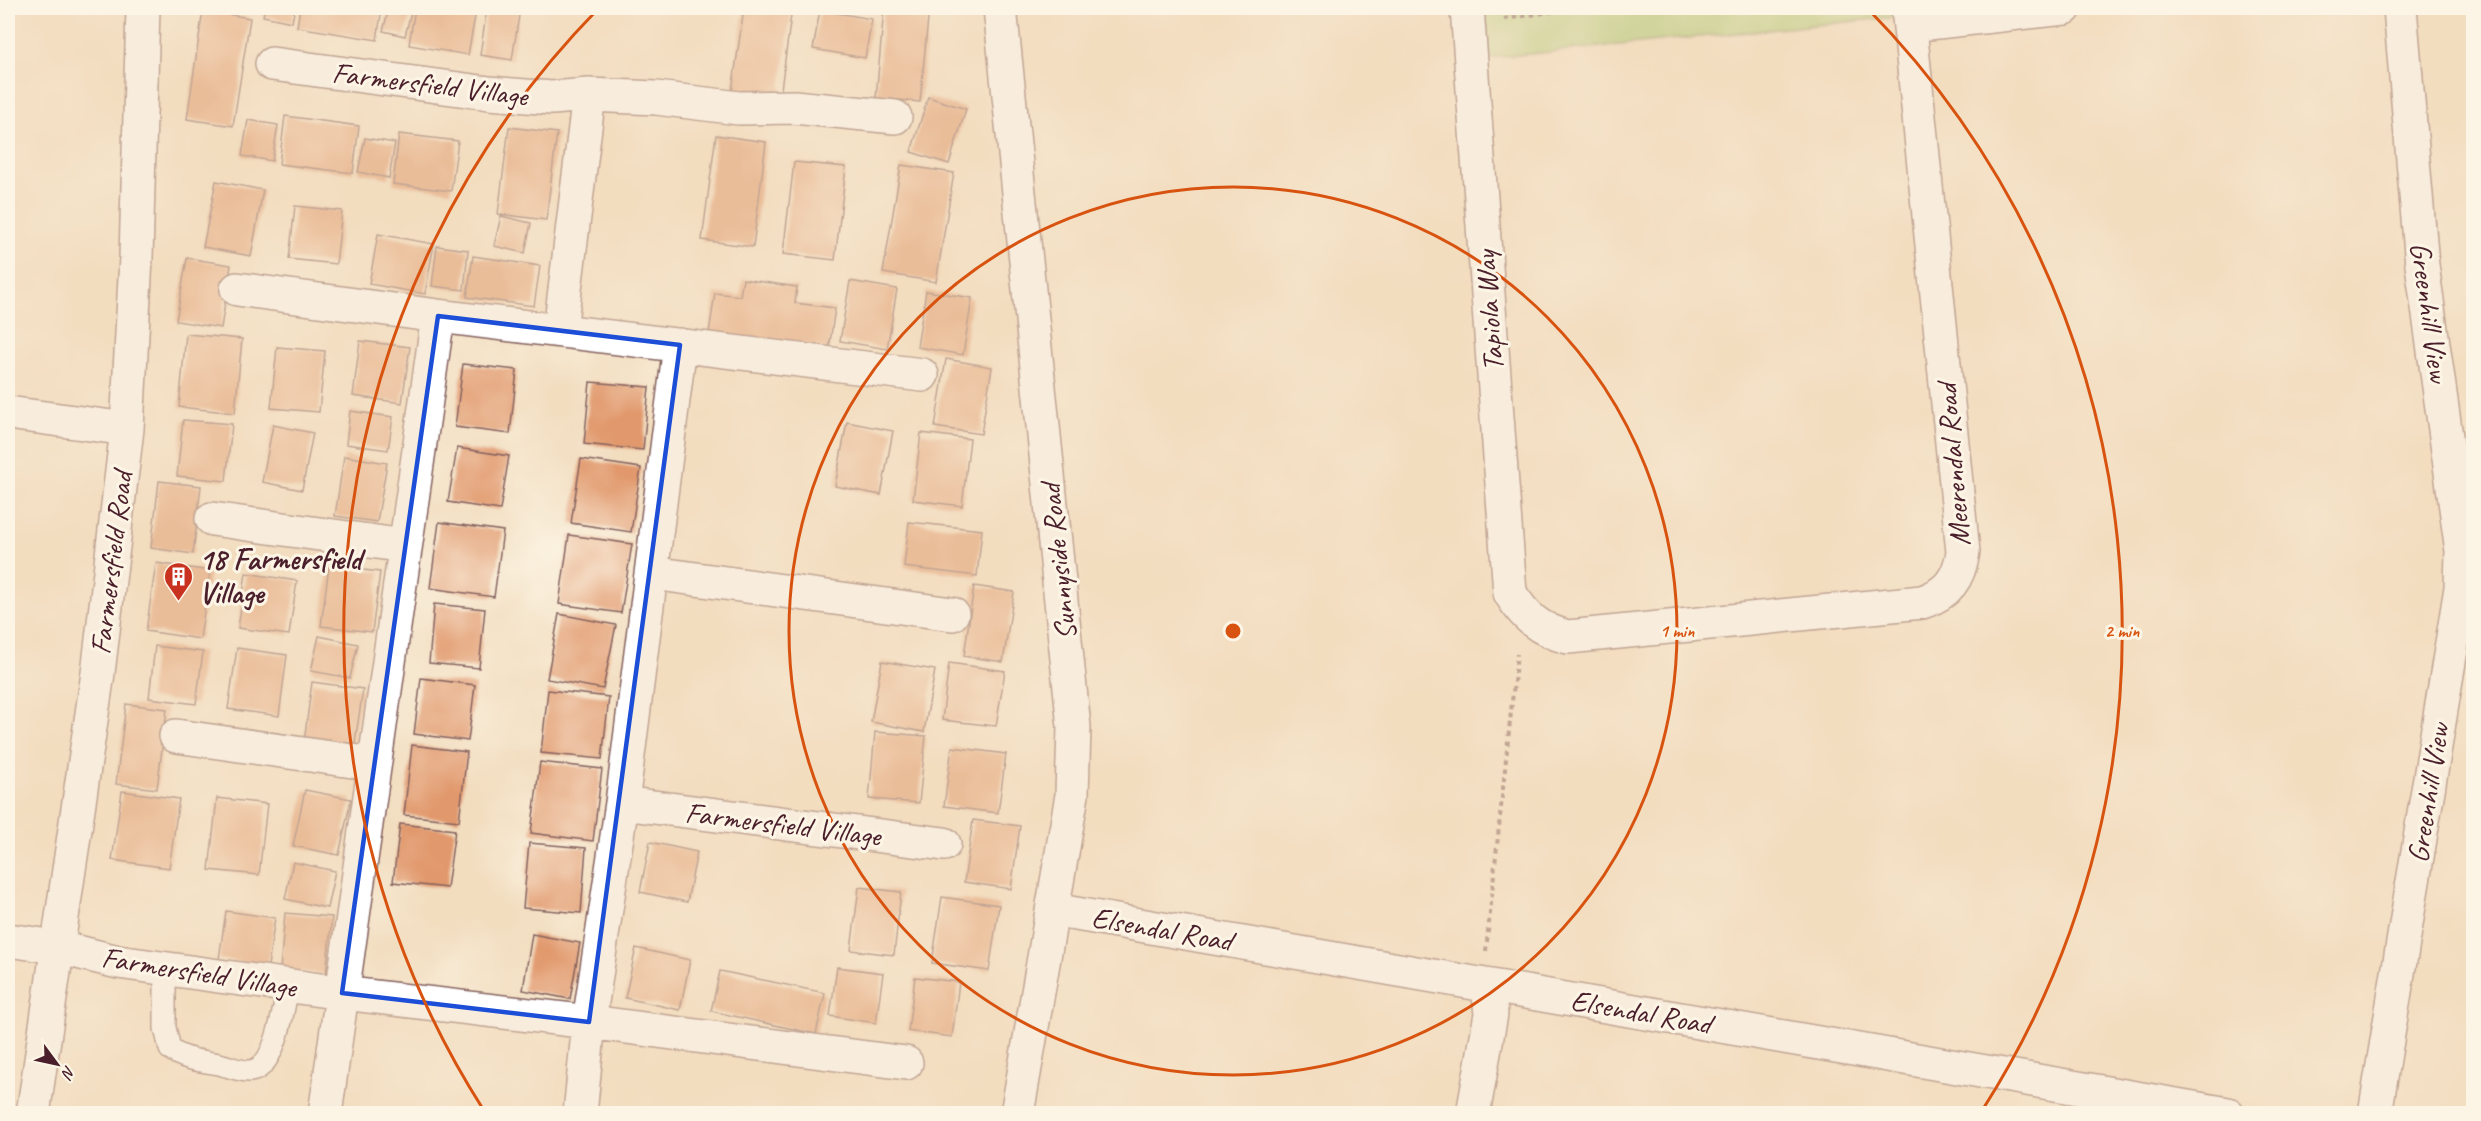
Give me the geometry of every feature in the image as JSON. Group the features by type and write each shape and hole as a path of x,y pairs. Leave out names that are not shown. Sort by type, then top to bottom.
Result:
{"street":[{"name":"Farmersfield Road","path":"33,1113 98,673 127,429 136,258 143,8"},
{"name":"Sunnyside Road","path":"1000,8 1074,727 1072,795 1017,1113"},
{"path":"1909,16 2065,8"},
{"name":"Greenhill View","path":"2375,1113 2461,588 2462,551 2422,265 2400,8"},
{"name":"Tapiola Way","path":"1467,16 1510,592 1522,611"},
{"name":"Meerendal Road","path":"1522,611 1541,628 1568,637 1922,602 1945,592 1953,582 1961,568 1963,552 1909,16"},
{"name":"Farmersfield Village","path":"272,64 489,93 552,98 590,95 739,108 794,107 896,117"},
{"path":"560,330 590,95"},
{"path":"237,289 922,375"},
{"path":"325,1113 438,316"},
{"path":"580,1113 589,1022 622,803 680,345"},
{"path":"8,413 127,429"},
{"path":"212,519 405,546"},
{"path":"652,573 952,614"},
{"path":"176,736 374,764"},
{"name":"Farmersfield Village","path":"622,803 944,844"},
{"name":"Elsendal Road","path":"1053,910 2229,1113"},
{"name":"Farmersfield Village","path":"8,940 57,947 118,962 288,986 906,1063"},
{"path":"1473,1113 1491,1014 1488,986"}],"lane":[{"path":"165,969 165,1028 170,1049 188,1058 251,1071 261,1066 273,1046 281,1025 288,986"}],"path":[{"path":"1467,16 1578,8"},
{"path":"1488,986 1485,965 1522,611"}],"highlighted area":[{"path":"438,316 680,345 589,1022 342,993"}],"green space":[{"path":"1485,8 1894,8 1895,17 1489,58"}],"building":[{"path":"265,8 295,8 292,22 263,16"},
{"path":"300,8 382,8 377,40 297,27"},
{"path":"389,8 412,8 405,36 383,31"},
{"path":"415,8 457,8 476,11 468,55 409,45"},
{"path":"487,8 520,9 512,60 480,55"},
{"path":"744,8 792,8 780,97 732,91"},
{"path":"884,8 929,8 920,102 876,98"},
{"path":"203,10 250,18 233,126 187,119"},
{"path":"820,10 872,19 865,58 813,49"},
{"path":"928,97 966,109 949,164 911,152"},
{"path":"285,116 359,126 353,173 279,164"},
{"path":"248,120 278,125 272,161 242,156"},
{"path":"509,127 557,133 546,220 498,214"},
{"path":"399,134 458,141 451,191 393,184"},
{"path":"716,135 766,142 753,247 702,240"},
{"path":"365,138 395,143 389,178 358,172"},
{"path":"794,162 846,167 835,260 783,254"},
{"path":"901,165 954,173 936,282 883,273"},
{"path":"216,181 263,190 251,256 203,247"},
{"path":"295,206 342,211 336,264 289,259"},
{"path":"501,216 531,223 525,253 494,246"},
{"path":"378,234 434,244 425,294 369,284"},
{"path":"437,246 468,250 464,290 432,286"},
{"path":"473,256 540,266 534,306 467,297"},
{"path":"187,258 231,265 221,328 176,321"},
{"path":"743,279 797,287 795,303 835,308 829,349 709,333 715,293 740,296"},
{"path":"850,281 897,289 887,349 840,341"},
{"path":"926,291 972,298 963,355 917,347"},
{"path":"186,334 242,339 235,413 179,407"},
{"path":"360,341 410,347 402,403 353,396"},
{"path":"277,347 325,351 319,412 271,408"},
{"path":"946,359 992,367 981,434 935,427"},
{"path":"463,364 517,370 510,434 455,427"},
{"path":"590,382 649,387 643,450 584,444"},
{"path":"350,411 393,417 388,450 346,444"},
{"path":"183,420 232,424 226,481 177,476"},
{"path":"847,422 893,431 881,495 835,486"},
{"path":"273,425 313,433 302,490 262,482"},
{"path":"921,433 970,439 962,506 913,500"},
{"path":"457,448 509,456 500,510 448,502"},
{"path":"344,456 387,463 377,522 335,516"},
{"path":"581,459 641,468 631,532 571,523"},
{"path":"159,481 201,486 193,554 151,548"},
{"path":"439,522 503,531 494,597 430,588"},
{"path":"909,522 982,530 977,576 904,567"},
{"path":"569,535 632,544 621,613 559,604"},
{"name":"18 Farmersfield Village","path":"156,563 210,571 200,639 146,631"},
{"path":"329,566 380,572 372,632 321,626"},
{"path":"246,573 297,581 289,635 238,628"},
{"path":"974,586 1014,592 1003,662 964,656"},
{"path":"434,604 485,609 479,668 429,663"},
{"path":"559,614 616,625 603,689 547,679"},
{"path":"319,636 358,644 350,678 311,671"},
{"path":"155,646 203,652 196,704 149,698"},
{"path":"237,648 287,655 279,716 228,709"},
{"path":"882,661 935,670 924,732 871,722"},
{"path":"949,663 1005,671 996,726 942,720"},
{"path":"421,678 475,685 468,741 414,734"},
{"path":"312,682 363,689 354,749 304,742"},
{"path":"548,690 609,697 602,759 541,753"},
{"path":"126,704 167,709 157,789 116,784"},
{"path":"875,732 926,736 919,803 869,799"},
{"path":"412,745 467,752 459,821 404,815"},
{"path":"952,747 1006,754 998,813 944,806"},
{"path":"540,762 602,769 593,841 531,833"},
{"path":"305,790 351,799 339,855 293,846"},
{"path":"122,791 179,799 169,868 112,860"},
{"path":"217,798 267,804 259,875 209,870"},
{"path":"973,820 1020,826 1011,889 964,882"},
{"path":"400,824 455,830 447,888 393,882"},
{"path":"650,842 697,852 687,902 640,892"},
{"path":"529,843 586,848 581,913 523,908"},
{"path":"293,862 335,871 327,908 285,899"},
{"path":"859,887 901,892 894,955 851,950"},
{"path":"942,897 999,905 989,971 932,963"},
{"path":"226,911 275,918 268,966 219,959"},
{"path":"285,913 332,917 326,974 280,970"},
{"path":"532,934 580,943 570,999 523,990"},
{"path":"636,948 690,960 680,1010 625,998"},
{"path":"837,967 883,973 876,1023 830,1016"},
{"path":"720,971 825,993 816,1034 711,1011"},
{"path":"915,977 959,982 952,1037 908,1031"}],"place":[{"name":"18 Farmersfield Village","path":"178,602"}]}
